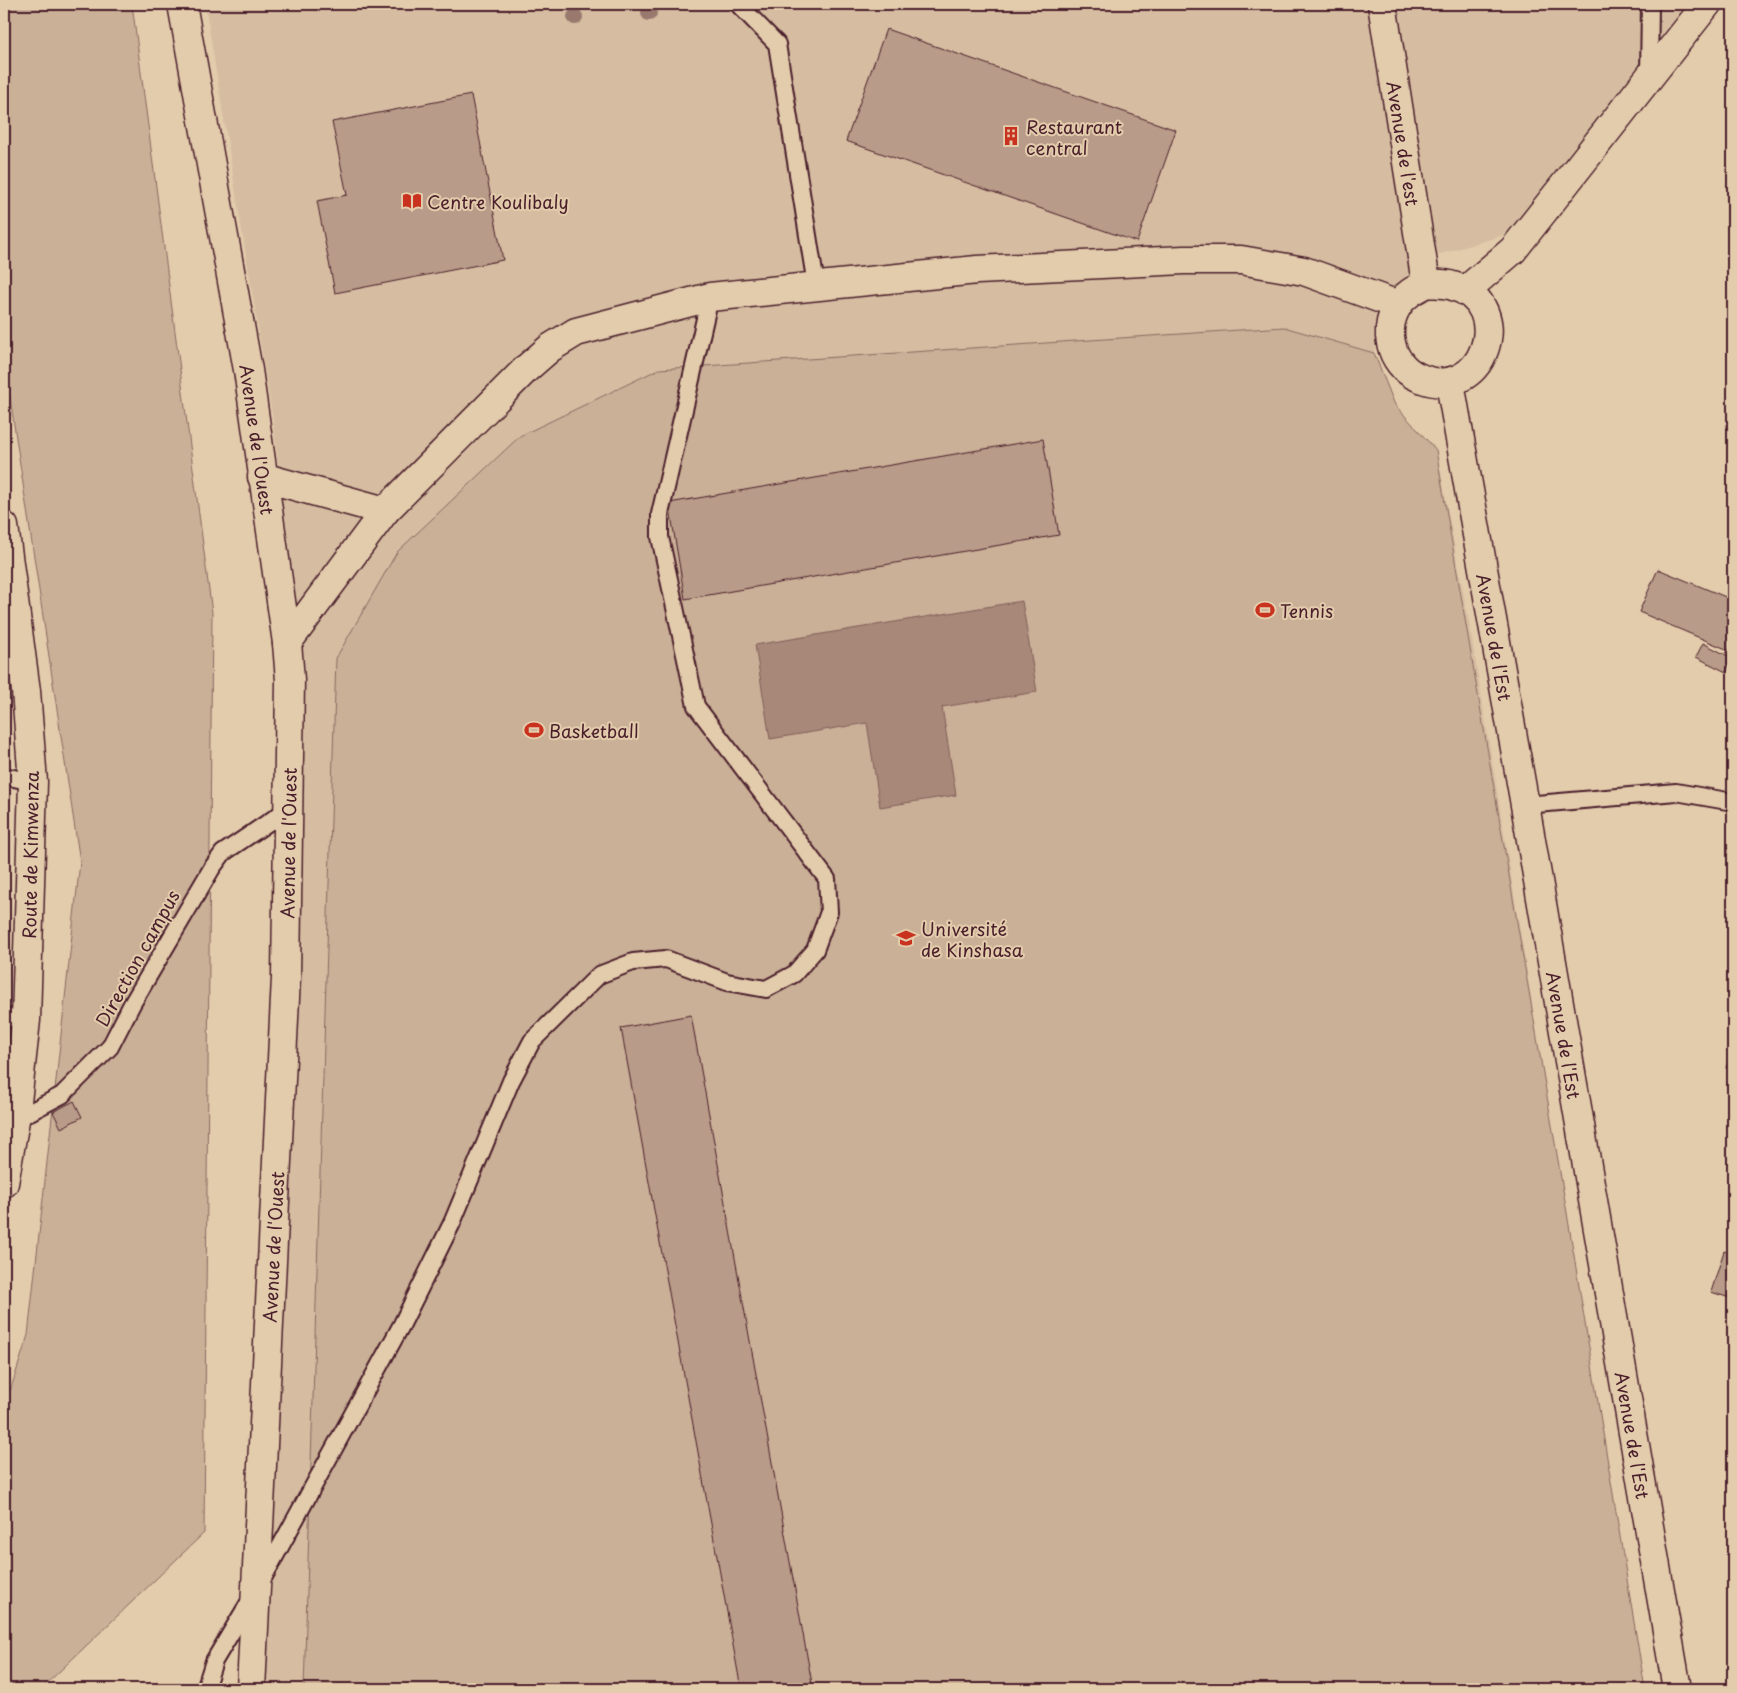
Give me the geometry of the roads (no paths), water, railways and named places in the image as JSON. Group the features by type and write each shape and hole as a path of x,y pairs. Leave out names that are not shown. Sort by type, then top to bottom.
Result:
{"street":[{"name":"Avenue de l'Ouest","path":"182,4 248,370 287,643 290,680 286,978 251,1689"},
{"name":"Avenue de l'est","path":"1382,4 1426,283"},
{"path":"1465,292 1513,250 1707,4"},
{"path":"287,643 385,511 527,368 550,348 576,332 710,297 977,270 1184,260 1241,260 1304,271 1398,305"},
{"path":"1426,283 1453,286 1465,292 1479,303 1487,320 1488,338 1484,356 1472,370 1450,383 1426,381 1411,374 1400,363 1392,350 1389,334 1391,319 1398,305 1409,293 1426,283"},
{"name":"Avenue de l'Est","path":"1450,383 1526,805 1677,1689"},
{"path":"262,477 385,511"},
{"name":"Route de Kimwenza","path":"4,526 26,691 33,782 15,1019 15,1120 4,1183"}],"lane":[{"path":"738,4 777,44 816,286"},
{"path":"1649,77 1650,4"},
{"path":"204,1688 214,1661 256,1591 410,1308 452,1223 512,1081 532,1041 599,975 633,962 666,959 726,982 766,989 794,974 815,950 818,943 829,912 828,879 696,706 660,537 660,514 710,297"},
{"path":"4,776 33,782"},
{"path":"1526,805 1676,792 1733,802"},
{"name":"Direction campus","path":"15,1120 62,1095 110,1047 132,1004 212,868 223,854 288,809"}],"place":[{"name":"Restaurant central","path":"1011,136"},
{"name":"Centre Koulibaly","path":"412,201"},
{"name":"Tennis","path":"1265,610"},
{"name":"Basketball","path":"534,730"},
{"name":"Université de Kinshasa","path":"906,938"}]}
